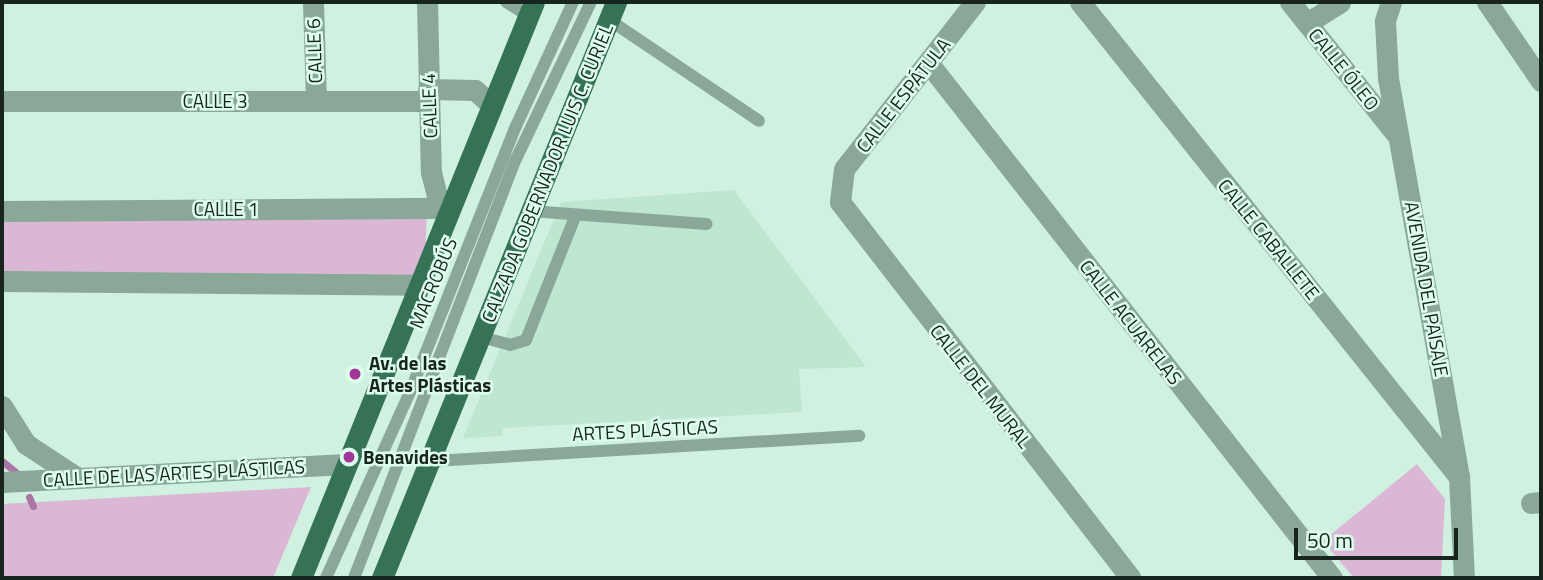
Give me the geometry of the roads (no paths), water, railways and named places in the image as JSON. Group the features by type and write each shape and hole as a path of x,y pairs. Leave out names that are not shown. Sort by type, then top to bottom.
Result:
{"main road":[{"path":"301,578 420,285 445,209 492,106 531,8"},
{"name":"CALZADA GOBERNADOR LUIS C. CURIEL","path":"382,578 433,461 612,10"}],"street":[{"name":"CALLE 6","path":"313,2 316,101"},
{"name":"CALLE 4","path":"427,2 431,172 445,209"},
{"name":"CALLE ESPÁTULA","path":"838,191 844,169 930,65 975,2"},
{"name":"CALLE CABALLETE","path":"1080,2 1459,477"},
{"name":"CALLE ÓLEO","path":"1290,2 1398,136"},
{"path":"1307,23 1340,2"},
{"name":"AVENIDA DEL PAISAJE","path":"1391,2 1385,21 1388,78 1459,477 1464,578"},
{"path":"1487,2 1541,81"},
{"name":"CALLE ACUARELAS","path":"930,65 1332,578"},
{"name":"CALLE 3","path":"2,101 316,101 475,90 492,106"},
{"name":"CALLE DEL MURAL","path":"838,191 845,213 1131,578"},
{"name":"CALLE 1","path":"2,211 445,209"},
{"path":"2,281 420,285"},
{"path":"2,406 26,444 78,478"},
{"name":"CALLE DE LAS ARTES PLÁSTICAS","path":"2,482 347,464"}],"lane":[{"path":"506,2 531,8"},
{"name":"MACROBÚS","path":"326,578 410,392 516,127 573,2"},
{"name":"MACROBÚS","path":"354,578 516,159 591,2"},
{"path":"612,10 760,121"},
{"path":"530,211 575,217 708,224"},
{"path":"481,337 510,345 526,340 575,217"},
{"name":"ARTES PLÁSTICAS","path":"433,461 859,436"}],"waterway":[{"path":"2,461 18,474"},
{"path":"29,497 33,506"}],"place":[{"name":"Av. de las Artes Plásticas","path":"355,374"},
{"name":"Benavides","path":"349,457"}]}
